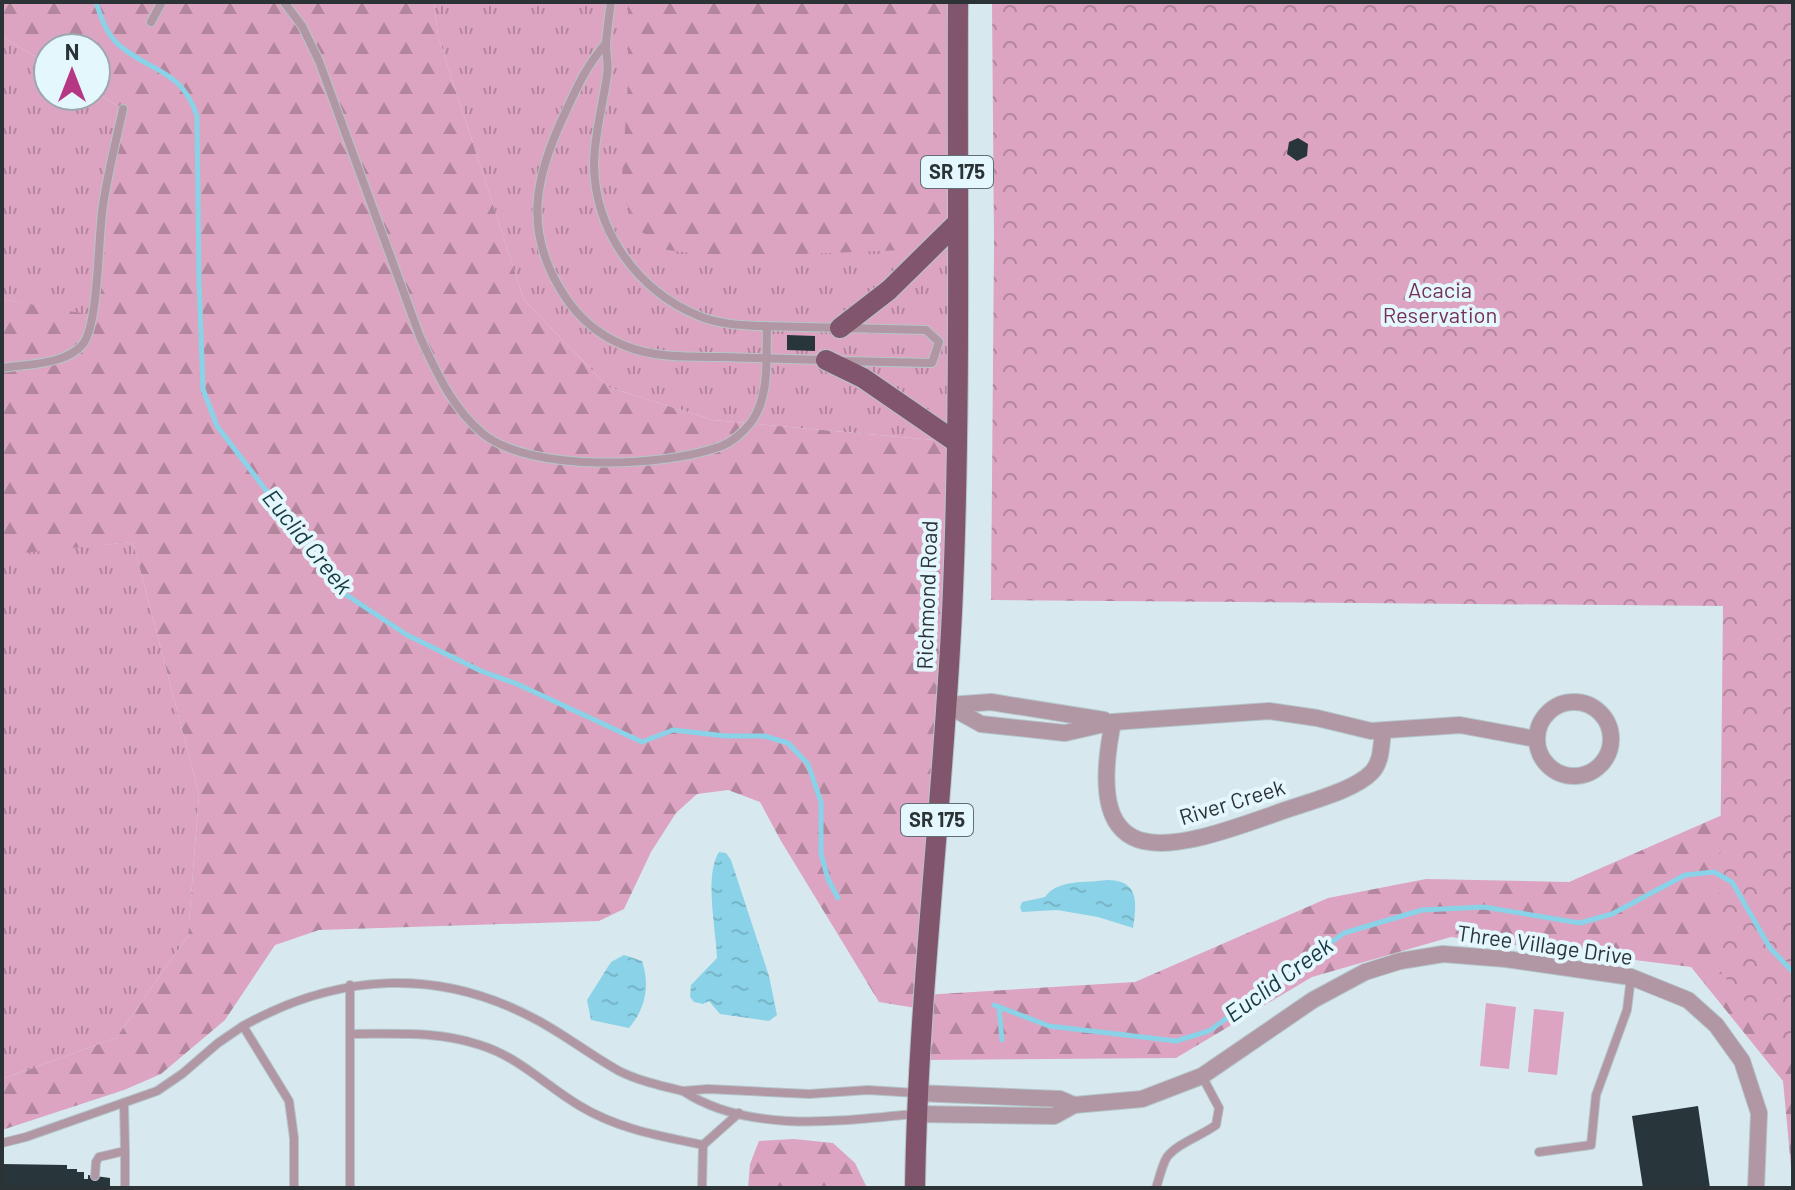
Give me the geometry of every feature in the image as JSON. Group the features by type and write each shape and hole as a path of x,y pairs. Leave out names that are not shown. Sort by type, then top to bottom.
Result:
{"main road":[{"name":"Richmond Road","path":"915,1188 916,1103 953,588 958,2"},
{"path":"840,328 889,290 957,223"},
{"path":"826,360 863,378 956,442"}],"street":[{"path":"1566,702 1590,705 1601,712 1611,735 1606,758 1598,767 1576,776 1553,769 1538,751 1536,739 1545,715 1566,702"},
{"path":"947,705 981,724 1065,733 1113,722 1269,711 1371,731 1460,725 1536,739"},
{"name":"River Creek","path":"1113,722 1106,757 1107,800 1115,823 1132,838 1154,844 1181,842 1349,787 1372,772 1380,760 1383,731"},
{"name":"Three Village Drive","path":"916,1103 1054,1116 1074,1105 1142,1099 1202,1076 1341,983 1365,972 1400,961 1443,954 1506,959 1631,977 1688,1000 1716,1025 1742,1061 1759,1113 1756,1188"}],"lane":[{"path":"151,22 162,2"},
{"path":"284,2 302,26 319,61 420,337 437,375 461,411 483,433 506,448 558,461 632,460 698,453 721,447 751,422 761,405 767,327"},
{"path":"606,43 587,66 551,142 542,170 537,213 539,236 550,274 572,307 588,324 624,346 666,355 932,363 939,342 926,330 767,327 720,322 677,305 636,272 618,250 599,206 595,181 594,162 608,71 606,43 611,2"},
{"path":"2,368 52,361 74,351 88,333 102,207 123,109"},
{"path":"1539,1152 1591,1145 1596,1095 1627,1010 1631,977"},
{"path":"2,1143 143,1097 172,1082 243,1026 288,1004 350,985 450,987 490,998 536,1019 622,1072 683,1091 703,1104 739,1113 793,1121 865,1119 916,1103"},
{"path":"350,985 350,1188"},
{"path":"243,1026 289,1101 293,1124 294,1188"},
{"path":"352,1034 424,1034 481,1045 525,1066 570,1100 599,1116 630,1129 703,1145"},
{"path":"1156,1188 1166,1159 1177,1148 1216,1125 1219,1108 1202,1076"},
{"path":"683,1091 708,1089 809,1094 868,1090 916,1103"},
{"path":"124,1104 125,1188"},
{"path":"702,1188 703,1145 739,1113"},
{"path":"95,1176 99,1157 125,1151"}],"green space":[{"path":"2,2 434,2 438,36 524,300 608,387 713,420 956,442 923,995 1135,982 1328,898 1426,879 1569,882 1720,816 1793,790 1793,1188 1783,1081 1691,967 1451,937 1312,977 1176,1058 918,1060 922,1009 879,1002 760,802 728,790 697,794 676,813 651,852 624,909 599,921 319,930 275,945 225,1020 161,1074 124,1090 2,1130 2,1079 116,1038 188,936 199,794 133,542 2,555 2,299 92,315 97,254 123,109 112,102 112,32 32,32 32,55 2,37"},
{"path":"434,2 628,2 628,83 930,248 957,248 956,442 713,420 608,387 524,300 438,36"},
{"path":"628,2 958,2 957,248 722,257 667,250 639,230 621,191 628,83"},
{"name":"Acacia Reservation","path":"992,2 1793,2 1793,1059 1719,970 1723,606 991,600 994,244"},
{"path":"2,37 32,55 32,112 112,112 112,102 123,109 92,316 2,299"},
{"path":"133,542 199,794 188,936 116,1038 2,1079 2,554"},
{"path":"1486,1003 1516,1007 1509,1069 1480,1066"},
{"path":"1534,1009 1564,1012 1557,1075 1528,1072"},
{"path":"794,1139 833,1143 855,1163 867,1188 748,1188 750,1164 759,1141"}],"water":[{"path":"719,852 726,853 731,860 769,976 777,1015 769,1021 720,1014 709,1001 703,1004 694,1002 690,997 691,985 717,958 712,875"},
{"path":"1107,880 1125,884 1134,894 1133,928 1098,917 1057,910 1022,912 1020,907 1022,902 1045,897 1057,887"},
{"path":"624,955 642,961 646,979 643,1004 629,1028 591,1020 587,1000 611,962"}],"building":[{"path":"1298,138 1308,144 1307,156 1297,161 1287,154 1289,142"},
{"path":"787,335 815,336 815,351 787,350"},
{"path":"1698,1106 1710,1188 1643,1188 1632,1116"},
{"path":"2,1164 67,1165 67,1169 84,1172 84,1179 88,1179 88,1175 110,1178 110,1188 2,1188"}],"waterway":[{"name":"Euclid Creek","path":"96,2 115,42 175,81 191,101 197,116 203,389 217,426 345,594 407,635 642,742 673,730 726,736 764,736 788,743 808,764 821,802 821,854 828,879 838,898"},
{"name":"Euclid Creek","path":"994,1005 1049,1026 1176,1041 1209,1031 1344,933 1422,910 1484,907 1580,923 1612,914 1685,875 1714,872 1732,882 1770,948 1793,972"},
{"path":"999,1007 1002,1040"}]}
